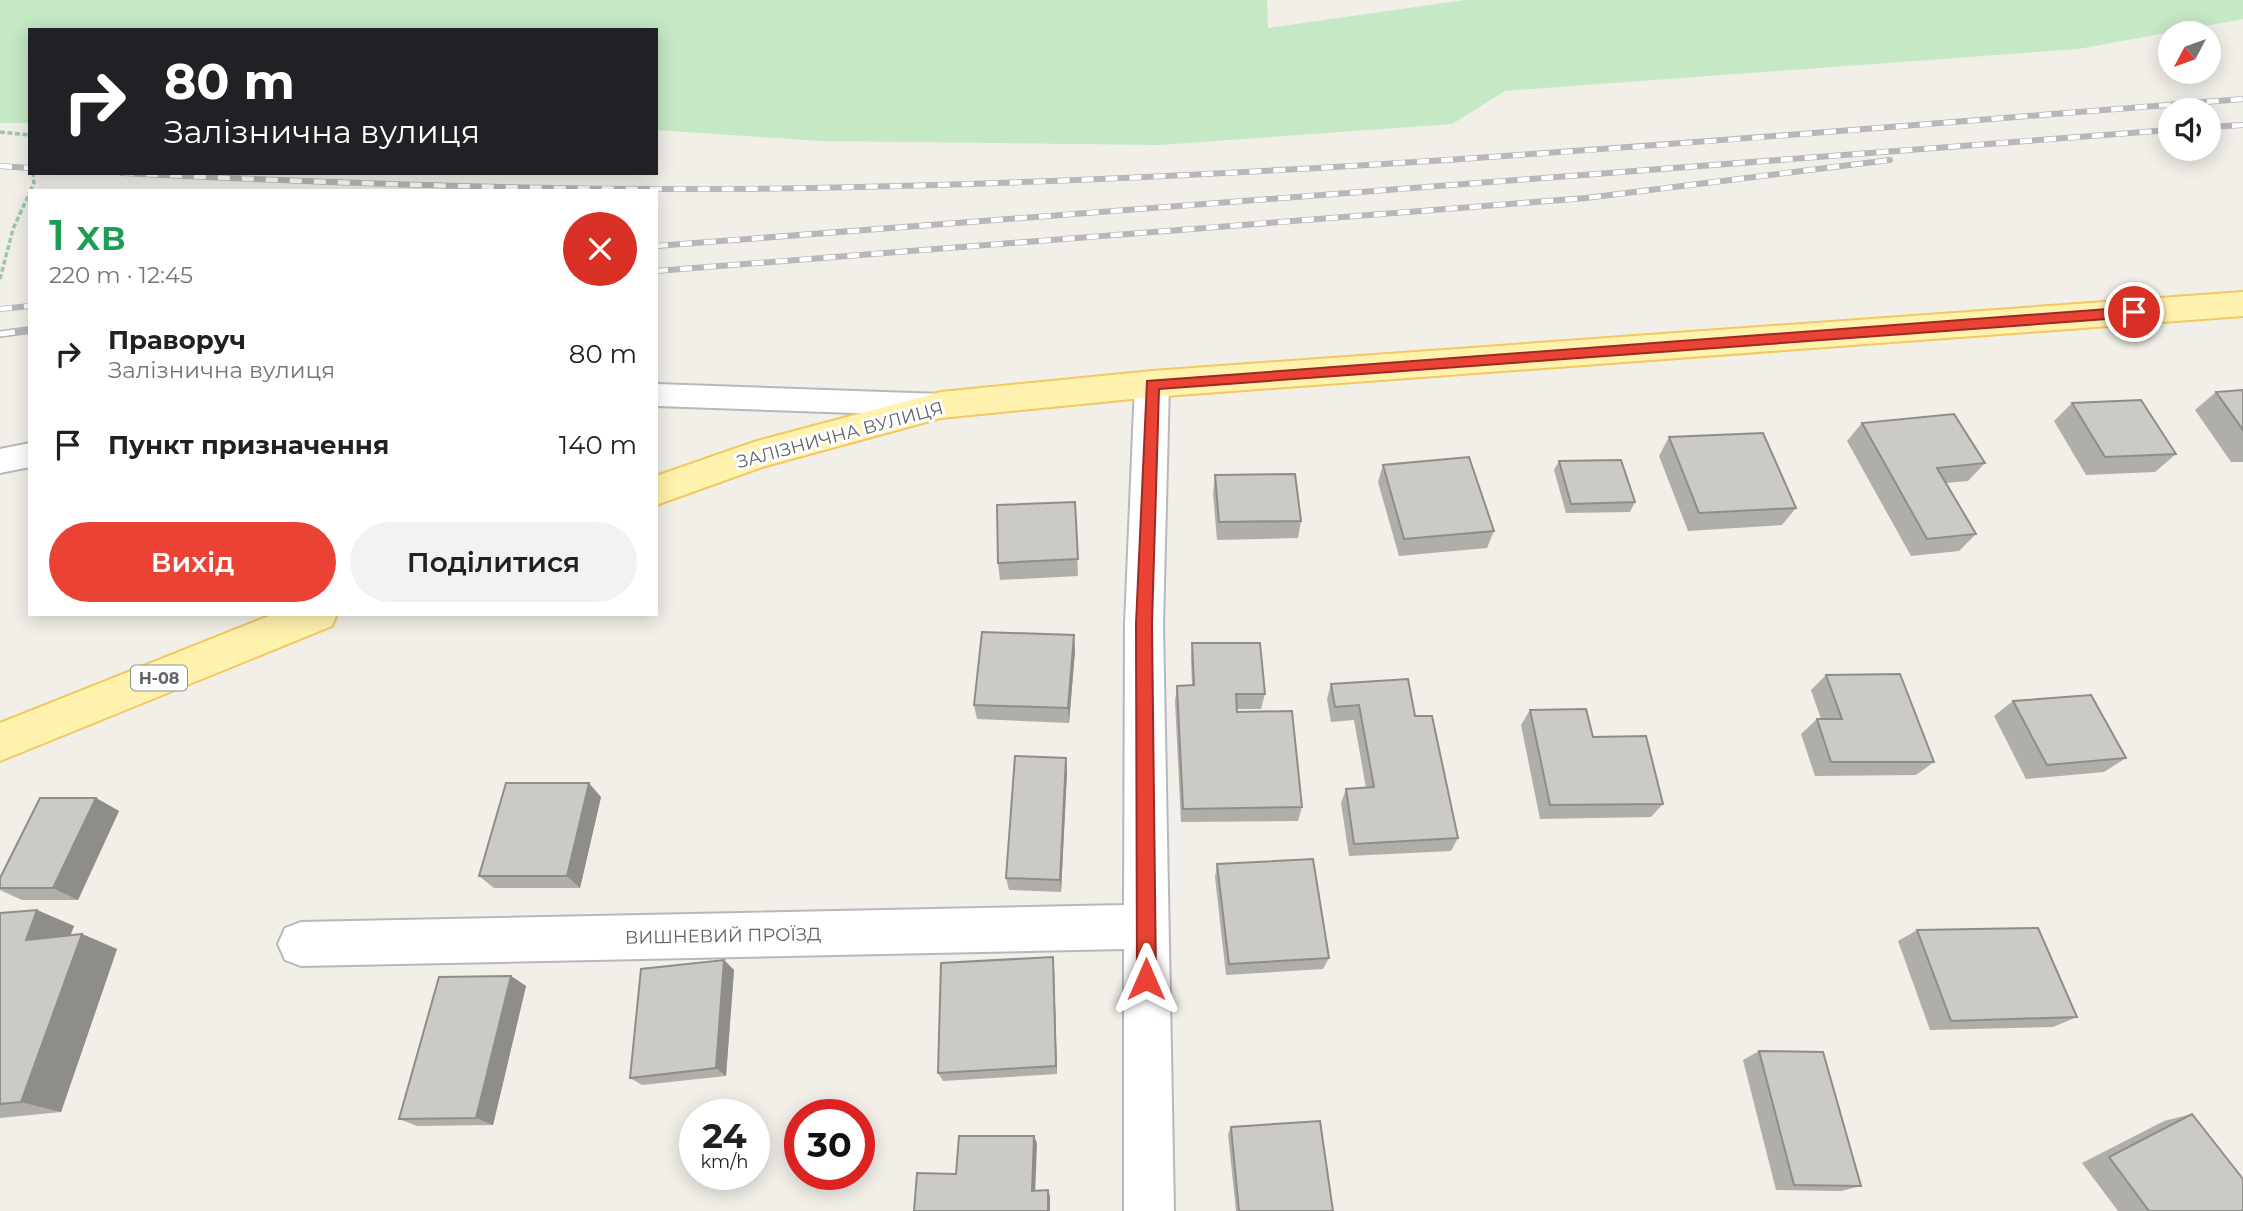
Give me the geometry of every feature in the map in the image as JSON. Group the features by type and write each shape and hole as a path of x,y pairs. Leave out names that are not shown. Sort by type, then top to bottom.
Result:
{"main road":[{"name":"ЗАЛІЗНИЧНА ВУЛИЦЯ","path":"658,490 757,455 941,405 1152,384 2243,304"},
{"name":"Н-08","path":"0,742 313,616"}],"street":[{"path":"1149,1211 1144,624 1152,384"},
{"name":"ВИШНЕВИЙ ПРОЇЗД","path":"301,944 1146,927"}],"lane":[{"path":"658,395 941,405"},
{"path":"0,461 28,454"}],"path":[{"path":"0,132 28,135"},
{"path":"0,279 13,229 28,195"}],"green space":[{"path":"0,0 1267,0 1268,28 1465,0 2243,0 2243,19 2221,23 2158,21 2158,34 2078,49 1505,91 1452,124 1159,145 820,141 658,130 658,28 28,28 28,123 0,123"}],"building":[{"path":"2243,390 2243,430 2216,392"},
{"path":"2141,400 2176,454 2105,457 2072,403"},
{"path":"1954,414 1985,463 1937,468 1976,534 1927,539 1862,423"},
{"path":"1763,433 1796,508 1699,513 1669,437"},
{"path":"1469,457 1494,531 1404,539 1383,465"},
{"path":"1621,460 1635,502 1571,504 1559,461"},
{"path":"1295,474 1301,521 1219,522 1215,475"},
{"path":"1075,502 1078,559 998,563 997,505"},
{"path":"982,632 1074,635 1068,708 974,705"},
{"path":"1192,643 1260,643 1265,694 1236,694 1237,712 1292,711 1302,807 1183,809 1177,686 1194,685"},
{"path":"1900,674 1934,762 1831,762 1817,719 1842,719 1826,675"},
{"path":"1408,679 1415,716 1432,716 1458,838 1354,844 1346,789 1374,787 1359,705 1335,707 1331,684"},
{"path":"2091,695 2126,758 2047,765 2013,701"},
{"path":"1586,709 1593,737 1646,736 1663,804 1550,805 1530,710"},
{"path":"1015,756 1066,758 1060,880 1006,878"},
{"path":"506,783 589,783 567,876 479,876"},
{"path":"40,798 96,798 53,888 0,888 0,878"},
{"path":"1313,859 1329,958 1229,964 1217,864"},
{"path":"37,910 26,940 82,934 21,1102 0,1104 0,913"},
{"path":"2038,928 2077,1017 1951,1021 1917,930"},
{"path":"1053,957 1056,1066 938,1073 941,963"},
{"path":"724,960 716,1068 630,1078 641,969"},
{"path":"511,976 476,1118 399,1119 439,977"},
{"path":"1759,1051 1823,1052 1861,1186 1794,1185"},
{"path":"2192,1114 2243,1179 2243,1211 2149,1211 2109,1157"},
{"path":"1320,1121 1333,1211 1239,1211 1231,1127"},
{"path":"959,1136 1034,1136 1032,1191 1048,1190 1048,1211 914,1211 917,1173 956,1174"}],"railway":[{"path":"168,175 398,184 674,189 1032,182 1551,153 2243,99"},
{"path":"2221,126 2243,125"},
{"path":"658,246 2158,131"},
{"path":"658,271 1586,198 1890,160"},
{"path":"0,166 28,168"},
{"path":"0,309 28,306"},
{"path":"0,334 28,330"}],"route":[{"path":"1146,979 1144,624 1152,384 2134,312"}]}
